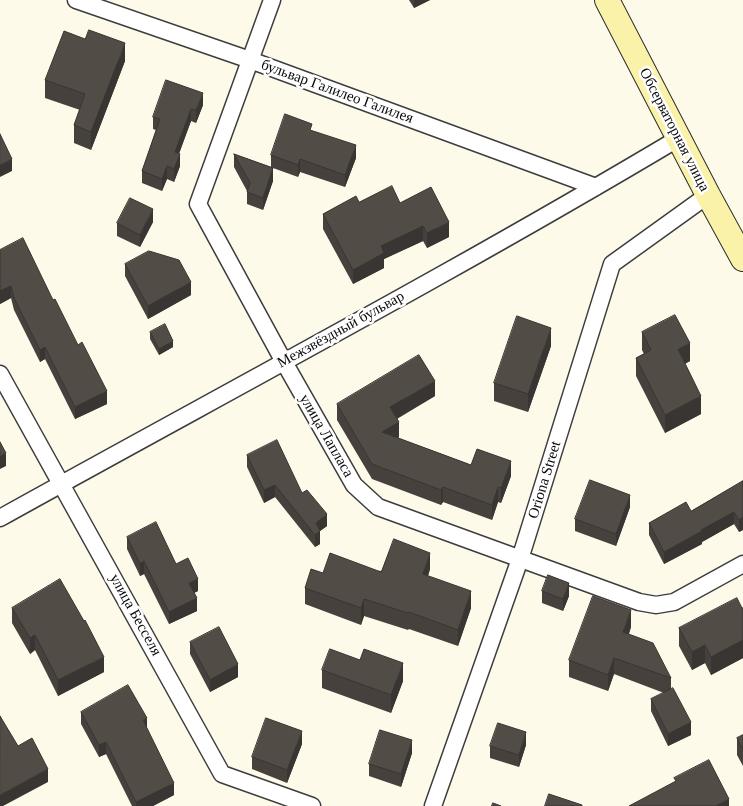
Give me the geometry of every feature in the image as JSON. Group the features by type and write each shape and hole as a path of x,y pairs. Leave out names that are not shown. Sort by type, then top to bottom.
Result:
{"main road":[{"name":"Обсерваторная улица","path":"607,0 743,260"}],"street":[{"name":"бульвар Галилео Галилея","path":"76,0 250,60 596,187"},
{"name":"улица Лапласа","path":"272,0 198,204 354,485 378,507 639,602 656,605 674,602 743,564"},
{"name":"Межзвёздный бульвар","path":"0,518 284,362 596,187 678,138"},
{"name":"Oriona Street","path":"433,806 520,559 612,264 708,195"},
{"name":"улица Бесселя","path":"0,374 222,774 312,806"}],"building":[{"path":"89,30 125,43 91,132 74,125 85,94 45,80 64,31 85,39"},
{"path":"166,80 203,93 196,110 191,109 175,152 180,154 174,169 167,166 162,179 142,171 160,119 153,117"},
{"path":"285,114 312,124 310,130 356,145 345,175 300,159 298,165 271,155"},
{"path":"0,134 12,159 0,165"},
{"path":"234,154 273,168 263,198 247,192 250,183"},
{"path":"392,186 400,203 431,187 449,222 427,233 423,226 381,246 384,253 353,270 323,214 356,196 359,202"},
{"path":"130,198 153,209 140,235 117,223"},
{"path":"23,238 53,300 55,299 78,345 82,342 107,391 75,407 45,347 40,350 14,298 11,286 0,291 0,250"},
{"path":"149,251 179,260 191,282 148,306 125,264"},
{"path":"675,315 690,343 678,349 701,396 665,415 636,358 651,350 642,332"},
{"path":"517,316 551,328 528,394 494,383"},
{"path":"165,324 173,341 159,349 150,332"},
{"path":"419,355 435,381 390,407 399,422 382,432 471,465 477,449 511,461 501,488 498,487 492,505 443,487 441,490 372,464 337,404"},
{"path":"277,440 302,493 307,490 327,514 316,523 320,531 315,535 275,485 264,490 247,455"},
{"path":"0,442 6,453 0,456"},
{"path":"590,480 630,495 616,534 575,519"},
{"path":"743,481 743,517 739,520 734,512 664,552 649,523 686,502 691,511"},
{"path":"156,522 176,564 188,558 198,579 189,583 197,598 169,612 144,561 140,564 127,537"},
{"path":"394,539 430,553 423,574 471,591 458,630 409,612 364,599 361,608 305,588 311,569 323,573 330,553 381,572"},
{"path":"548,575 569,583 563,599 542,591"},
{"path":"60,579 85,620 104,657 58,680 35,635 30,638 12,608"},
{"path":"593,596 631,610 623,632 653,643 671,678 614,658 608,675 569,660"},
{"path":"737,598 743,608 743,640 711,657 705,645 692,652 679,628"},
{"path":"219,627 238,664 210,680 190,642"},
{"path":"330,649 360,660 364,649 403,663 391,695 322,670"},
{"path":"128,685 147,718 143,720 174,783 136,802 106,742 99,745 81,712"},
{"path":"673,688 691,722 668,734 651,699"},
{"path":"0,716 18,746 32,738 48,769 0,795"},
{"path":"266,718 302,731 287,770 252,757"},
{"path":"498,723 526,732 519,755 490,746"},
{"path":"380,730 412,740 401,774 369,764"},
{"path":"743,735 743,750 737,738"},
{"path":"709,760 729,799 715,806 629,806 676,781 674,778"},
{"path":"549,794 582,805 582,806 545,806"}]}
